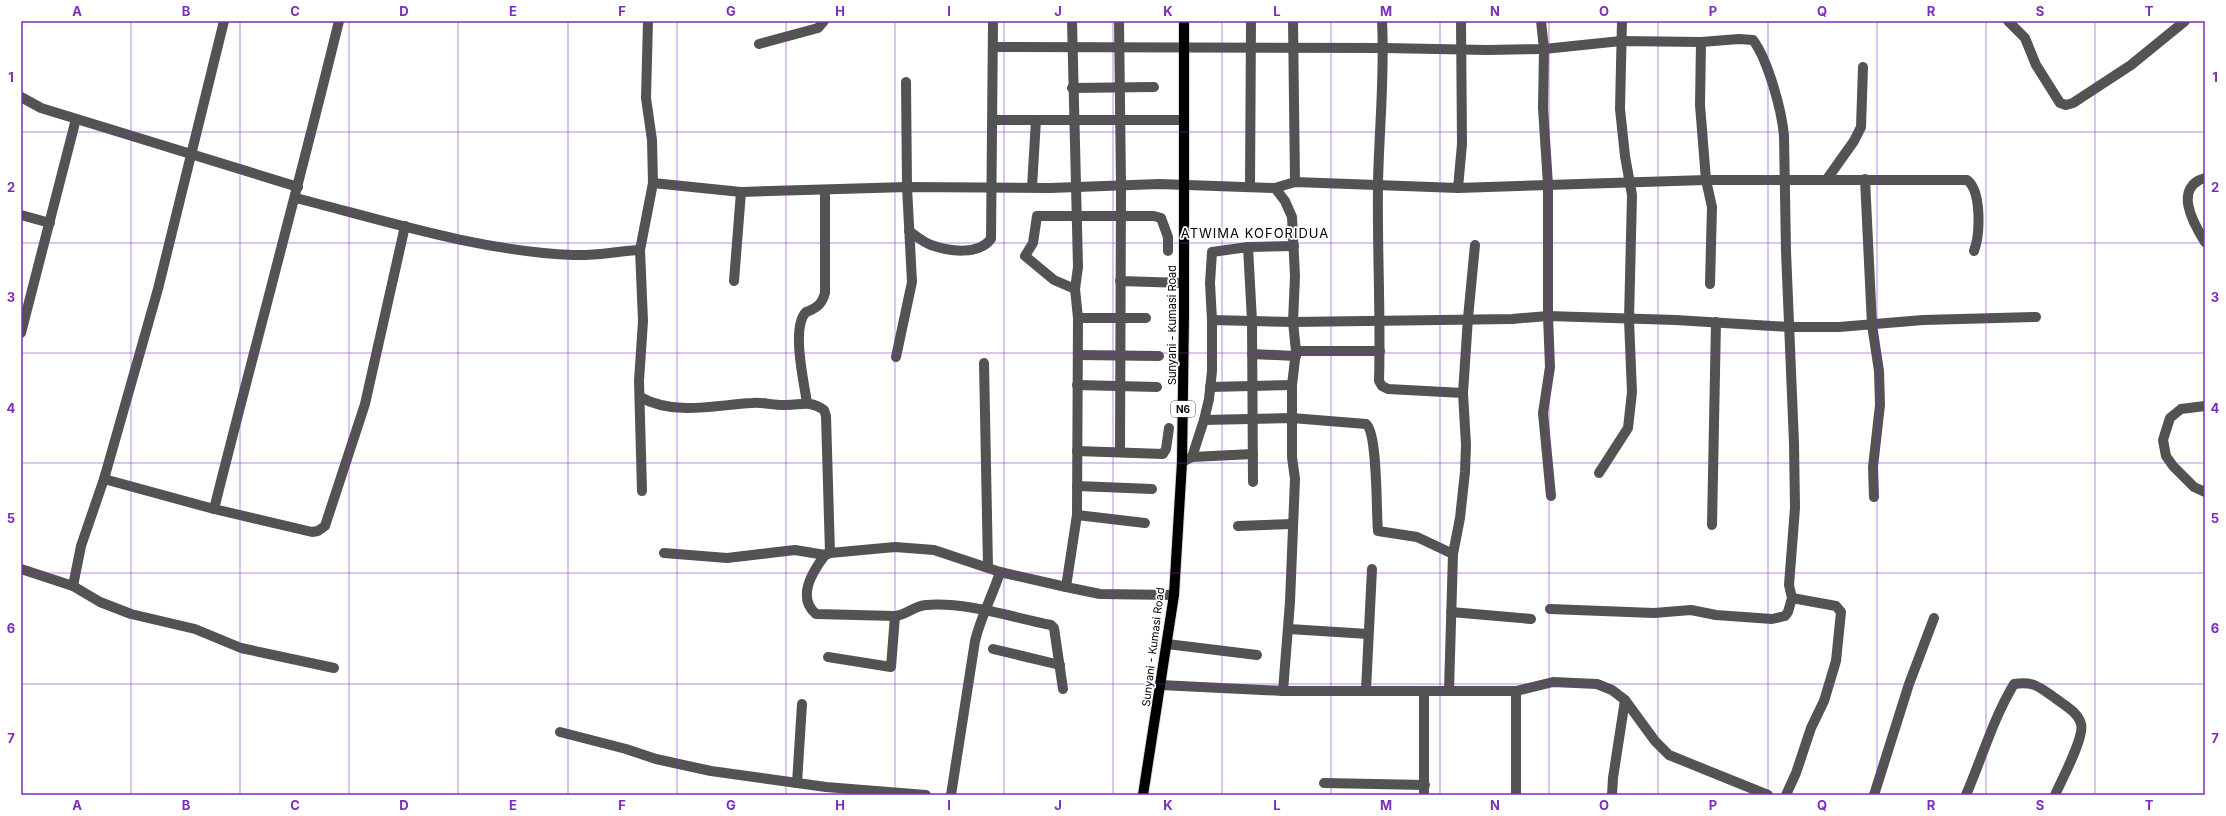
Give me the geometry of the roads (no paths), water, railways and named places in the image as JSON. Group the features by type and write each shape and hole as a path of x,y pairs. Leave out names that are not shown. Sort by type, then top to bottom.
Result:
{"main road":[{"name":"Sunyani - Kumasi Road","path":"1143,795 1174,595 1182,462 1184,21"}],"street":[{"path":"73,586 81,546 104,479 158,289 190,153 224,21"},
{"path":"214,509 262,319 296,198 340,21"},
{"path":"642,491 640,397 643,321 640,250 653,183 652,140 646,98 648,21"},
{"path":"760,44 818,28 824,21"},
{"path":"909,231 930,245 957,251 974,249 988,243 991,239 993,21"},
{"path":"1066,587 1077,514 1078,318 1075,289 1078,267 1072,88 1072,21"},
{"path":"1119,21 1121,186 1120,452"},
{"path":"1250,186 1251,21"},
{"path":"1293,21 1295,182"},
{"path":"1382,21 1384,48 1378,185 1381,320 1379,381 1382,386 1394,389 1463,393"},
{"path":"1458,188 1462,144 1461,21"},
{"path":"1542,21 1544,48 1543,108 1548,185 1548,316 1550,367 1542,413 1551,496"},
{"path":"1599,473 1628,428 1632,377 1629,320 1632,208 1630,183 1624,156 1620,109 1622,21"},
{"path":"2008,21 2025,38 2036,65 2060,103 2066,105 2073,103 2131,65 2185,21"},
{"path":"993,47 1071,46 1250,49 1461,48 1487,50 1544,48 1621,41 1701,42 1747,38 1753,40 1758,46 1774,89 1782,122 1795,508 1789,585 1792,598 1788,612 1784,616 1772,619 1716,615 1691,610 1654,613 1550,609"},
{"path":"1701,42 1700,105 1706,180 1712,207 1710,284"},
{"path":"1827,179 1854,141 1861,127 1863,67"},
{"path":"896,357 912,282 909,231 906,82"},
{"path":"1072,88 1154,87"},
{"path":"21,97 35,106 298,187"},
{"path":"21,333 24,312 50,223 76,119"},
{"path":"993,120 1184,120"},
{"path":"1032,187 1036,120"},
{"path":"2205,178 2196,180 2188,190 2190,213 2194,224 2205,242"},
{"path":"653,183 741,192 908,187 1076,187 1183,184 1275,188 1295,182 1458,188 1706,180 1967,180 1972,183 1975,192 1979,238 1974,251"},
{"path":"1865,180 1872,324 1878,371 1880,405 1873,467 1874,497"},
{"path":"1275,188 1285,201 1292,217 1294,246 1293,322 1296,354 1292,385 1295,479 1289,629 1283,691"},
{"path":"807,402 801,364 799,323 806,312 816,309 823,300 825,293 825,190"},
{"path":"734,281 741,192"},
{"path":"296,198 405,226 524,251 591,255 640,250"},
{"path":"21,215 50,223"},
{"path":"1075,289 1054,280 1025,255 1033,244 1037,216 1154,216 1161,218 1168,237 1168,251"},
{"path":"104,479 214,509 312,532 318,531 325,526 366,404 405,226"},
{"path":"1449,690 1453,554 1460,518 1466,445 1463,393 1475,245"},
{"path":"1192,457 1204,420 1210,387 1212,320 1210,283 1211,254 1216,250 1248,247 1294,246"},
{"path":"1248,247 1252,321 1253,482"},
{"path":"1120,281 1184,283"},
{"path":"1212,320 1293,322 1468,318 1512,319 1548,316 1716,322 1789,327 1872,324 1923,320 2036,317"},
{"path":"1078,318 1146,318"},
{"path":"1712,525 1716,322"},
{"path":"1252,354 1296,354 1380,350"},
{"path":"1078,354 1158,356"},
{"path":"984,363 988,568"},
{"path":"1078,385 1157,387"},
{"path":"1210,387 1292,385"},
{"path":"640,397 654,405 667,408 704,408 754,403 784,405 807,402 824,410 826,416 827,554 812,573 808,585 806,594 812,611 816,614 895,616 902,615 916,607 927,605 985,611 1051,625 1054,628 1063,689"},
{"path":"2205,406 2182,409 2170,418 2163,440 2166,456 2173,466 2194,487 2205,492"},
{"path":"1204,420 1292,418 1366,424 1375,448 1378,531 1417,537 1453,554"},
{"path":"1077,451 1163,454 1166,449 1169,428"},
{"path":"1182,462 1192,457 1253,454"},
{"path":"1077,486 1152,489"},
{"path":"1077,514 1145,523"},
{"path":"1238,526 1292,524"},
{"path":"664,553 727,558 795,550 827,554 911,548 934,550 1000,572 1100,594 1174,595"},
{"path":"21,569 73,586 94,599 131,614 195,629 241,648 334,668"},
{"path":"1366,690 1372,569"},
{"path":"951,795 967,681 977,634 1000,572"},
{"path":"1786,795 1796,773 1811,728 1824,701 1836,661 1841,612 1836,606 1792,598"},
{"path":"1451,612 1531,619"},
{"path":"828,657 891,667 895,616"},
{"path":"1874,795 1909,684 1934,618"},
{"path":"1289,629 1368,634"},
{"path":"1167,644 1257,655"},
{"path":"993,649 1060,664"},
{"path":"1160,685 1283,691 1516,691 1553,682 1580,682 1597,684 1612,690 1625,700 1655,741 1669,755 1768,795"},
{"path":"1966,795 2004,700 2014,684 2028,682 2038,686 2074,712 2082,724 2080,736 2055,795"},
{"path":"1324,783 1424,790 1424,691"},
{"path":"1516,691 1516,795"},
{"path":"1612,795 1614,771 1625,700"},
{"path":"797,783 802,704"},
{"path":"560,732 626,749 656,759 711,771 797,783 926,795"}],"district":[{"name":"ATWIMA KOFORIDUA","path":"1255,233"}]}
